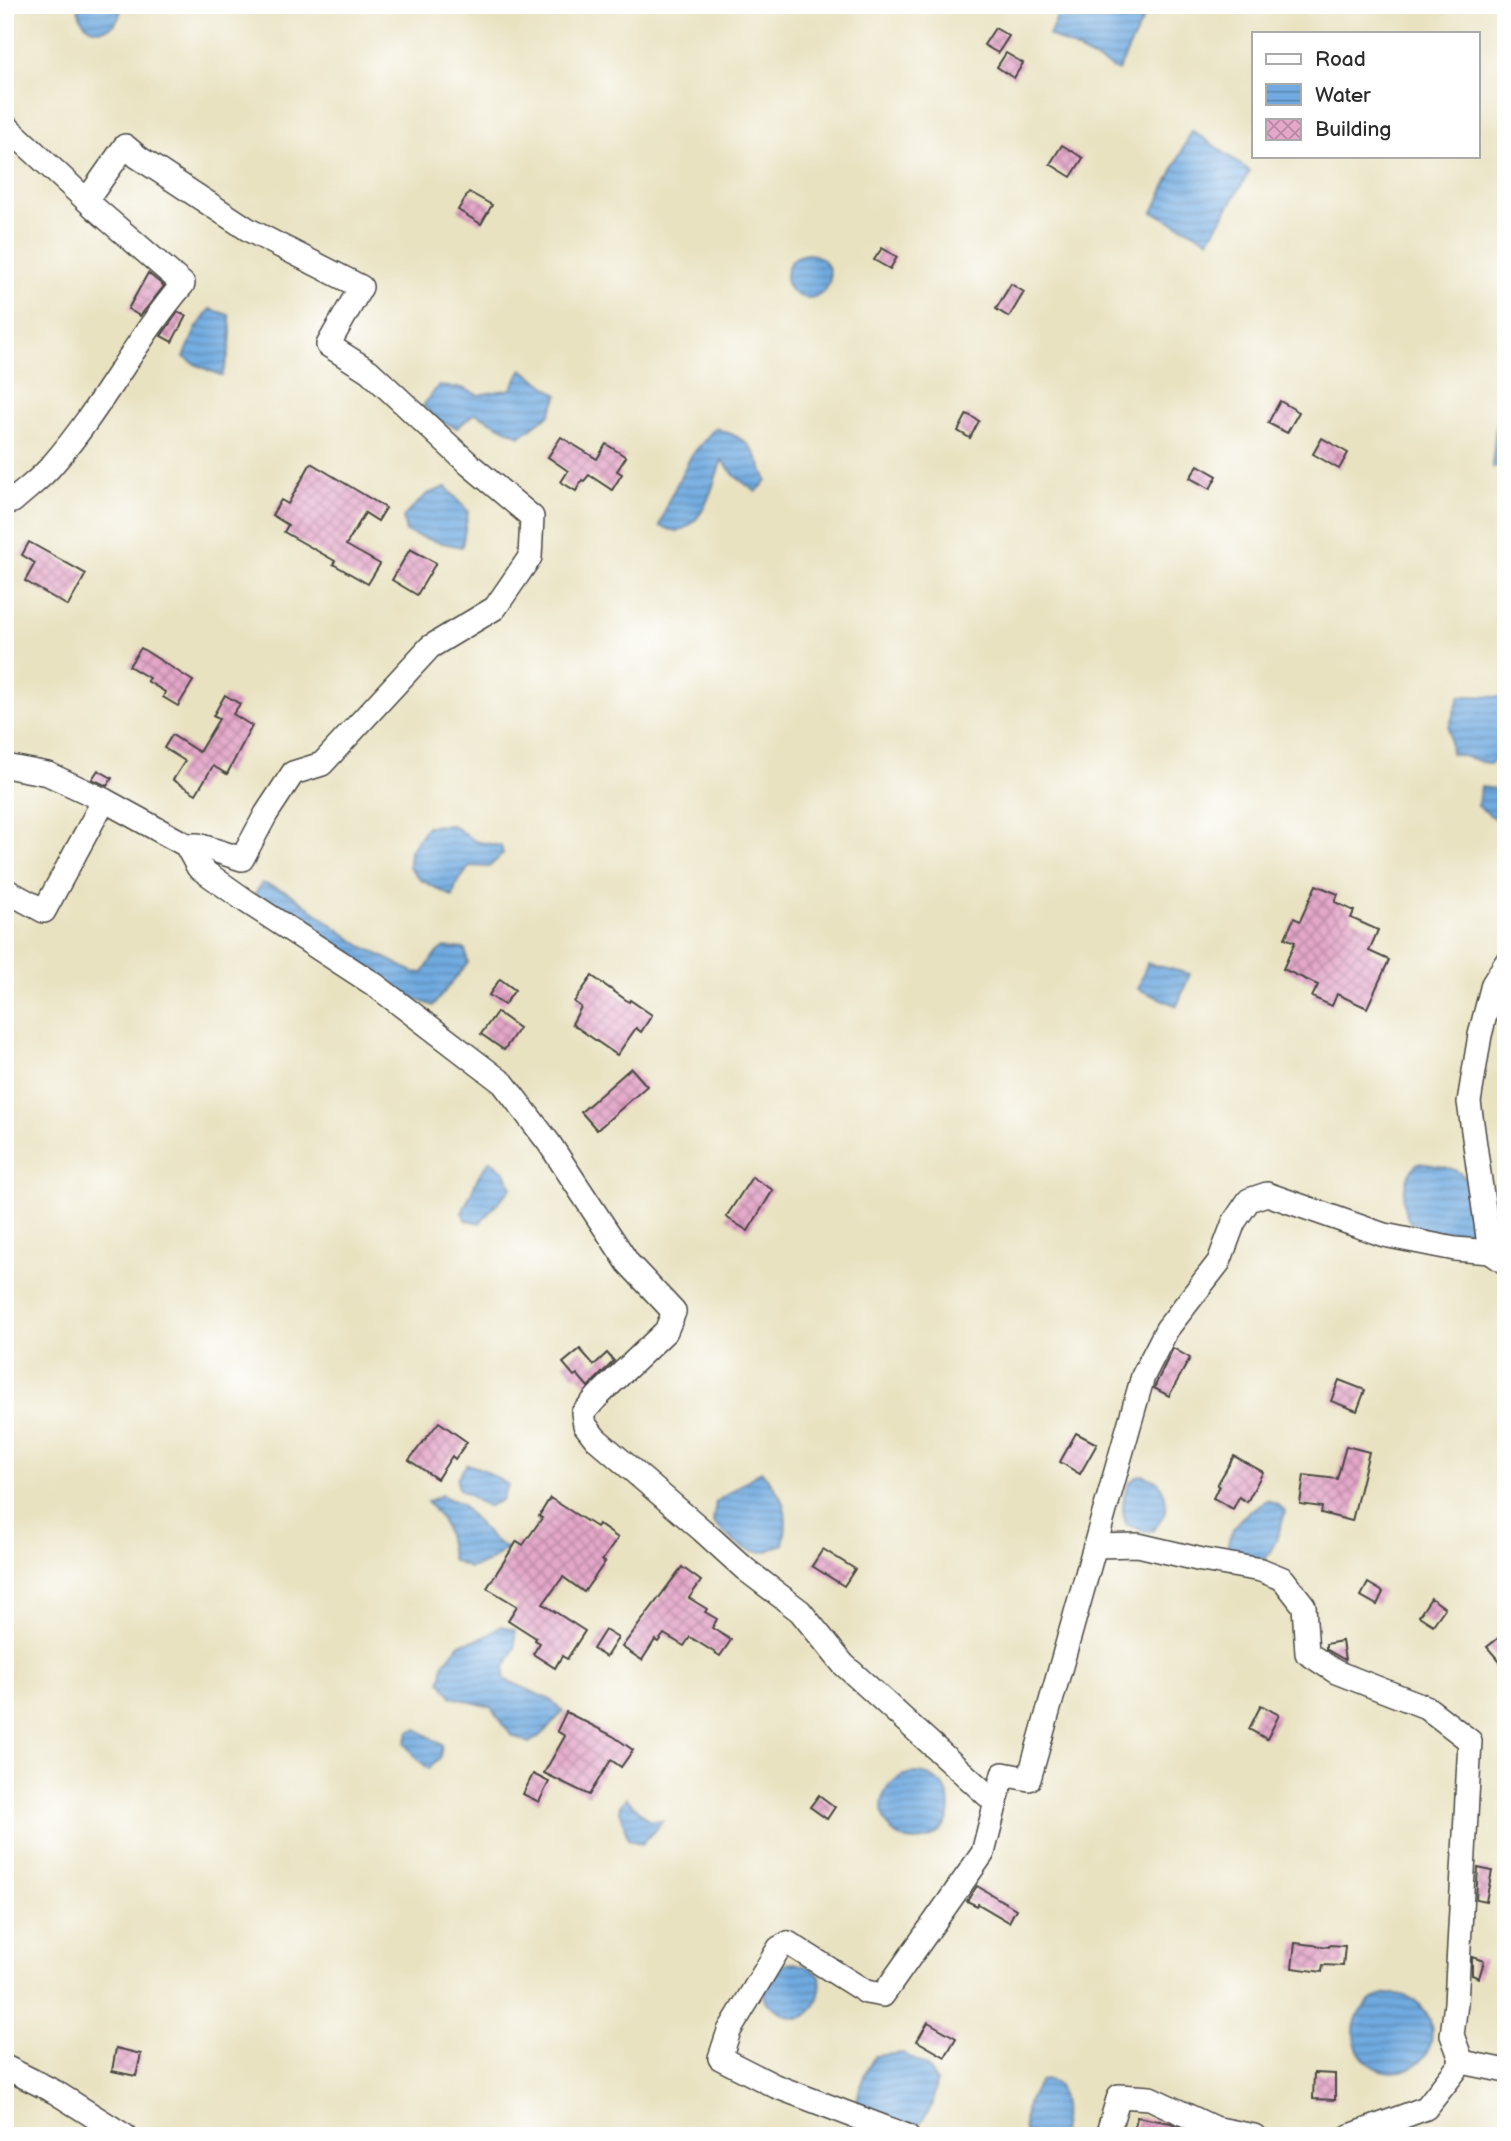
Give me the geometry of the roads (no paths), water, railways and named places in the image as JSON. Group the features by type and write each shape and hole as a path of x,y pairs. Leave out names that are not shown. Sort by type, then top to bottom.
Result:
{"street":[{"path":"5,125 183,284 164,306 101,402 52,466 13,501 5,495"},
{"path":"5,766 48,774 104,800 186,845 198,845 242,859 293,773 321,764 430,647 495,608 530,557 532,517 470,465 369,371 328,345 361,287 249,230 125,146 87,200"},
{"path":"5,890 44,911 104,800"},
{"path":"186,845 198,867 375,985 503,1083 549,1143 628,1263 674,1312 666,1331 597,1396 583,1413 585,1424 595,1438 745,1569 800,1611 843,1664 996,1804"},
{"path":"907,2136 775,2086 720,2058 729,2031 779,1948 788,1943 866,1992 883,1996 983,1853 1003,1774 1030,1779 1143,1376 1167,1329 1219,1262 1234,1222 1249,1200 1267,1194 1384,1235 1498,1257 1469,1102 1480,1035 1493,984 1506,963"},
{"path":"1096,1546 1138,1545 1261,1570 1283,1579 1304,1606 1307,1653 1336,1672 1426,1707 1470,1741 1452,2035 1462,2062"},
{"path":"1462,2062 1506,2071"},
{"path":"1350,2136 1426,2108 1462,2062"},
{"path":"5,2067 55,2092 125,2136"},
{"path":"1107,2136 1119,2096 1150,2098 1214,2128 1254,2136"}],"water":[{"path":"78,5 121,5 115,23 100,30 85,24"},
{"path":"1062,5 1150,5 1118,71 1049,35"},
{"path":"1192,130 1250,171 1209,240 1153,212"},
{"path":"808,254 817,255 824,260 829,267 829,285 824,292 817,297 808,298 799,297 792,292 787,285 786,276 787,267 792,260 799,255"},
{"path":"210,309 229,315 230,346 222,376 184,357 196,329"},
{"path":"522,369 558,395 550,414 520,436 475,413 457,428 438,420 423,406 438,386 462,388 478,395 511,389"},
{"path":"1506,396 1506,469 1492,467 1499,398"},
{"path":"715,428 736,436 749,446 767,481 756,492 735,476 722,460 707,502 695,520 677,532 660,526 668,502 691,456"},
{"path":"446,487 468,511 462,547 406,532 403,517 427,494"},
{"path":"1460,696 1501,697 1506,701 1506,747 1490,764 1451,753 1449,727"},
{"path":"1481,787 1506,790 1506,823 1501,823 1478,806"},
{"path":"452,825 475,841 501,846 503,854 489,867 470,866 456,885 453,897 421,880 409,867 410,851 427,826"},
{"path":"262,883 288,892 360,945 413,972 423,973 433,957 444,947 465,949 468,963 433,1006 413,998 368,971 255,894"},
{"path":"1147,963 1190,974 1177,1006 1138,989"},
{"path":"490,1160 505,1172 512,1187 480,1223 466,1220 462,1213 479,1175"},
{"path":"1418,1163 1452,1169 1466,1178 1474,1196 1477,1223 1471,1243 1434,1236 1415,1226 1408,1218 1404,1207 1404,1193 1410,1173"},
{"path":"467,1464 484,1470 508,1485 501,1500 487,1507 458,1488 457,1478"},
{"path":"761,1471 780,1496 786,1522 783,1544 759,1552 737,1544 713,1522 716,1502"},
{"path":"1142,1475 1158,1481 1165,1495 1165,1513 1152,1531 1143,1531 1126,1524 1124,1518 1124,1495 1130,1483"},
{"path":"441,1495 461,1504 491,1538 506,1548 487,1563 469,1568 452,1560 445,1528 427,1502"},
{"path":"1267,1500 1280,1506 1285,1512 1272,1548 1265,1560 1238,1555 1227,1547 1233,1530 1246,1514"},
{"path":"501,1626 515,1630 515,1648 505,1667 504,1679 549,1699 563,1711 544,1733 529,1743 511,1735 491,1707 452,1697 441,1681 444,1663 460,1644 485,1637"},
{"path":"417,1729 442,1745 440,1758 429,1769 414,1756 405,1743 409,1731"},
{"path":"909,1773 923,1773 935,1778 945,1788 950,1807 945,1826 935,1836 923,1841 909,1841 897,1836 887,1826 882,1814 882,1800 887,1788 897,1778"},
{"path":"626,1798 648,1820 663,1821 642,1844 628,1839 619,1807"},
{"path":"791,1962 810,1968 820,1975 821,1979 816,2003 811,2011 799,2018 786,2015 765,2001 764,1989 780,1967"},
{"path":"1393,1994 1408,1997 1420,2006 1429,2018 1432,2033 1429,2048 1420,2060 1408,2069 1393,2072 1378,2069 1366,2060 1357,2048 1354,2033 1357,2018 1366,2006 1378,1997"},
{"path":"903,2053 927,2067 936,2081 933,2104 916,2129 865,2115 857,2105 863,2079 875,2056"},
{"path":"1049,2080 1058,2085 1062,2098 1060,2136 1030,2136 1025,2132 1024,2125 1027,2105 1040,2081"}]}
